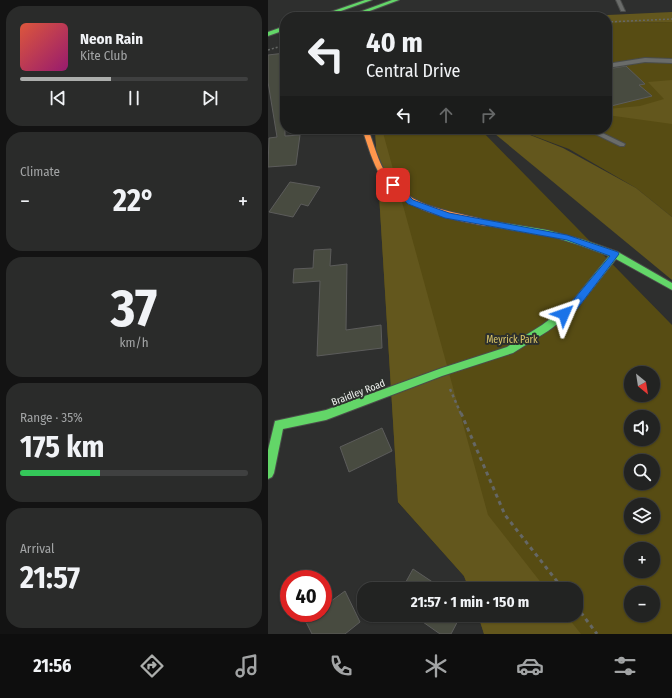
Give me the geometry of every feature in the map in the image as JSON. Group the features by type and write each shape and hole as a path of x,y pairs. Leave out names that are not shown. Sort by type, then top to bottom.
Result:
{"main road":[{"path":"334,12 370,0"},
{"path":"361,12 397,0"},
{"path":"268,34 280,30"},
{"path":"268,42 280,38"},
{"path":"367,134 384,177 411,202 448,216 567,238 615,254 655,275 672,287"},
{"name":"Braidley Road","path":"279,425 326,415 442,372 510,350 545,328 573,307 615,254"},
{"path":"268,473 279,425 272,416"}],"lane":[{"path":"618,0 623,10"},
{"path":"612,65 645,60 672,61"},
{"path":"599,134 622,144"}],"path":[{"path":"612,22 672,19"},
{"path":"268,50 280,46"},
{"path":"442,372 505,515 558,582"},
{"path":"583,615 597,634"}],"green space":[{"path":"672,22 672,217 636,188 569,149 528,134 612,134 612,23"},
{"name":"Meyrick Park","path":"375,134 485,134 672,325 672,634 484,634 480,622 583,622 583,582 466,582 464,576 398,502"}],"shaded area":[{"path":"672,12 672,22 612,23 612,15"},
{"path":"672,80 672,124 612,116 612,109 640,106 664,99 648,82"},
{"path":"375,134 383,134 488,515 541,582 466,582 464,576 398,502"},
{"path":"495,134 528,134 563,148 636,188 672,217 672,280"},
{"path":"480,622 572,622 581,634 484,634"}],"building":[{"path":"280,54 280,134 285,134 285,136 300,135 296,165 268,167 269,138 277,137 268,82 268,55"},
{"path":"626,66 645,84 639,85 652,96 612,106 612,68"},
{"path":"290,182 320,187 308,206 301,204 293,217 269,212"},
{"path":"331,249 330,266 347,264 346,330 381,325 382,348 317,356 320,281 293,283 294,269 313,268 314,250"},
{"path":"382,428 392,451 349,472 340,447"},
{"path":"413,569 432,582 406,582"},
{"path":"345,591 357,616 357,622 360,622 345,634 312,634 306,622 332,622 332,600"},
{"path":"423,622 457,622 451,634 440,634"}],"traffic: fast":[{"path":"334,12 370,0"},
{"path":"363,12 397,0"},
{"path":"268,34 280,30"},
{"path":"486,223 537,231 581,242 635,264 672,287"},
{"path":"279,425 326,415 442,372 510,350 545,328 573,307 615,254"},
{"path":"268,473 279,425"}],"traffic: slow":[{"path":"367,134 382,173 395,188 406,197 431,210 458,218 486,223"}],"route":[{"path":"393,185 411,202 448,216 567,238 615,254 593,284 573,307 564,314"}]}
